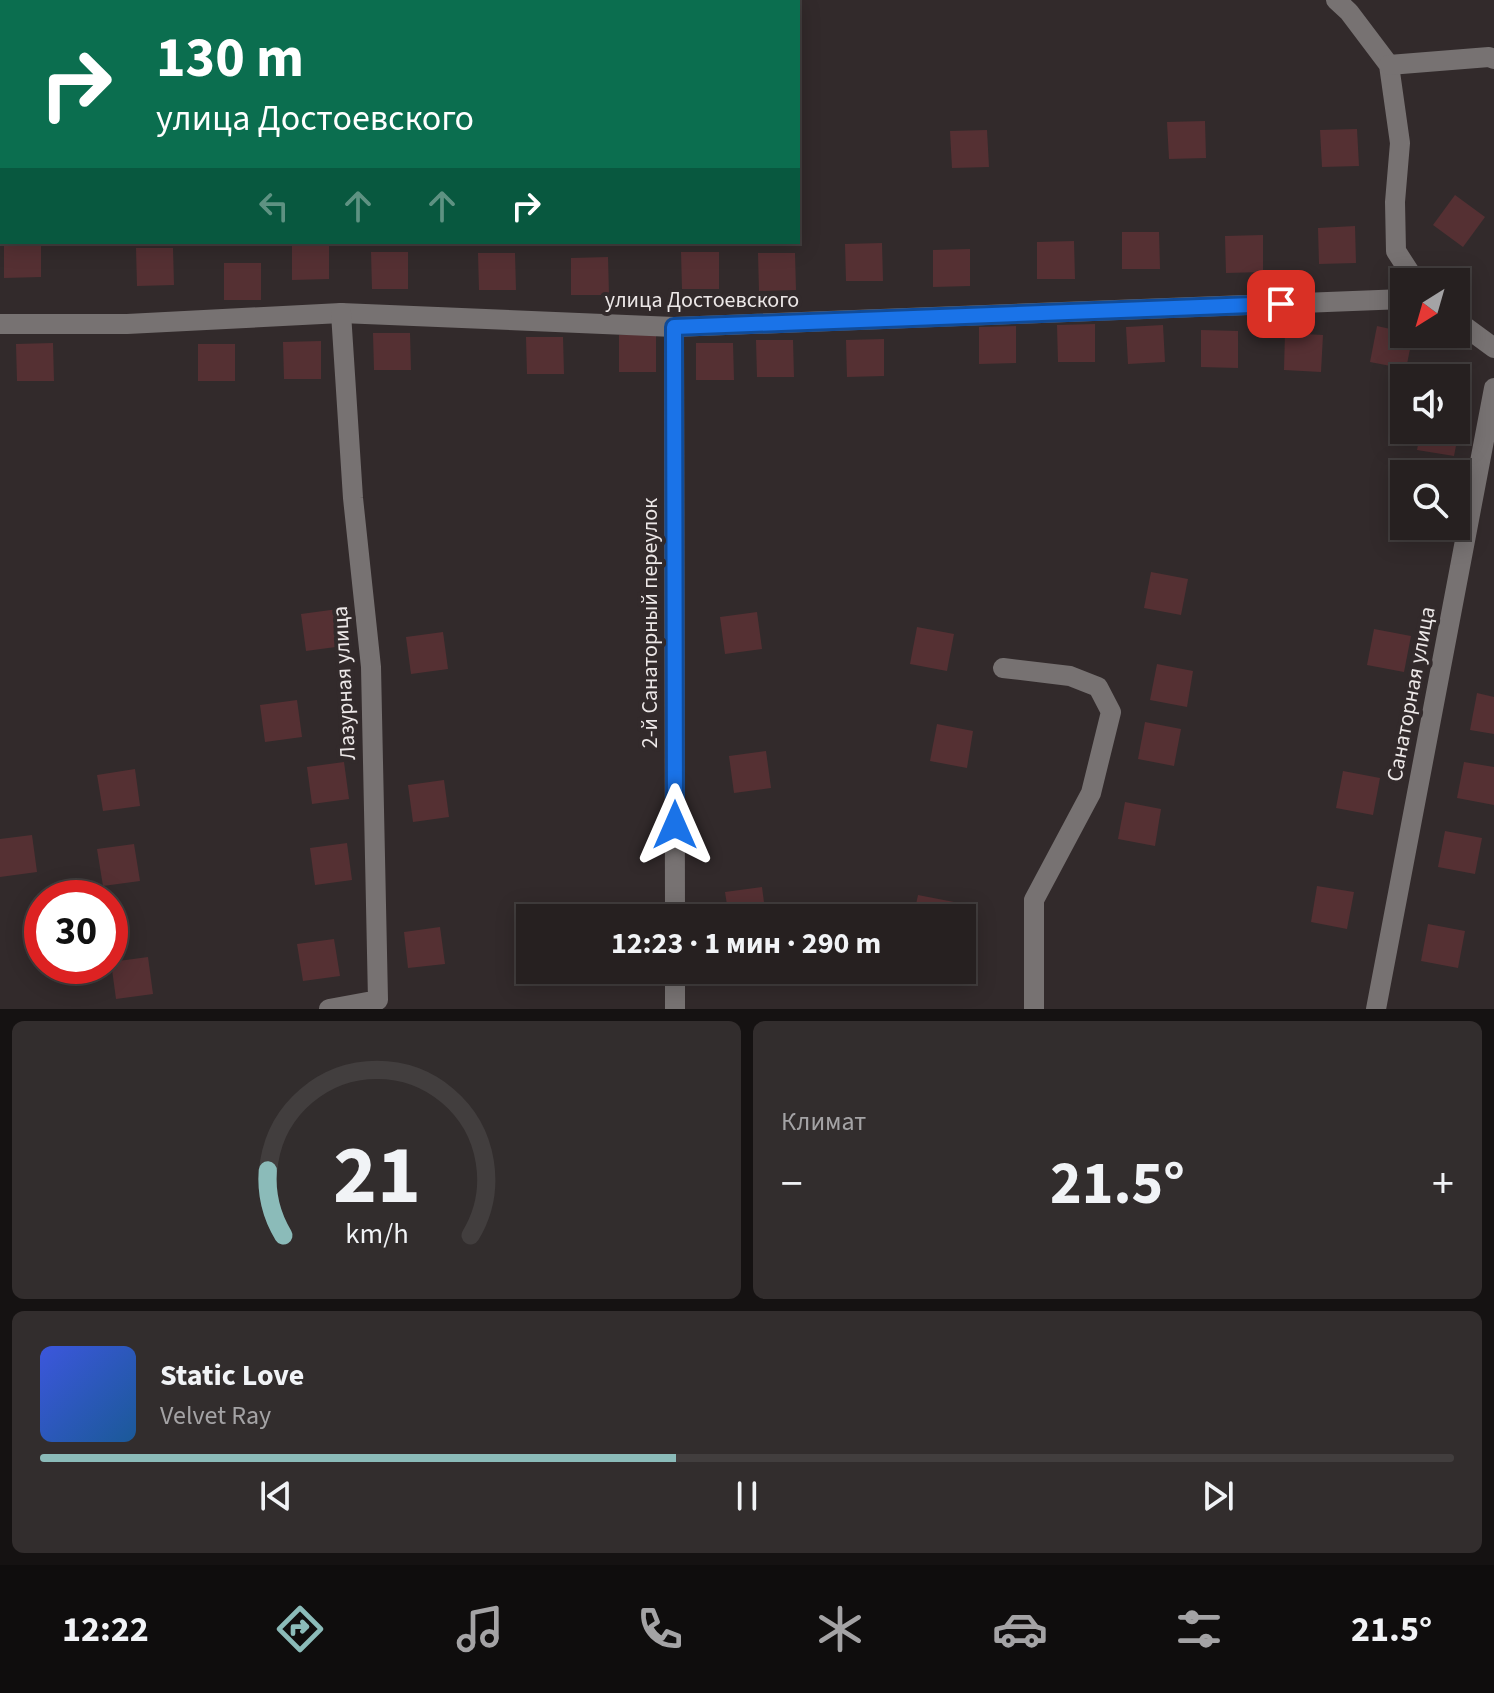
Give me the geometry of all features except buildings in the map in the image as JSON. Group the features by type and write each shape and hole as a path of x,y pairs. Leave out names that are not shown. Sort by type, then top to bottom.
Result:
{"street":[{"path":"1336,0 1349,12 1389,65 1400,143 1395,202 1396,251 1407,268"},
{"path":"1389,65 1494,59"},
{"name":"улица Достоевского","path":"0,324 127,324 341,313 674,327 1390,300"},
{"name":"Лазурная улица","path":"329,1009 378,1000 371,667 353,498 341,313"},
{"name":"2-й Санаторный переулок","path":"674,327 675,904"},
{"path":"1470,330 1494,348"},
{"name":"Санаторная улица","path":"1376,1009 1494,388"},
{"path":"1003,668 1070,676 1098,687 1111,712 1091,793 1034,900 1034,1009"},
{"path":"675,984 675,1009"}],"route":[{"path":"675,825 674,327 881,322 1281,304"}]}
